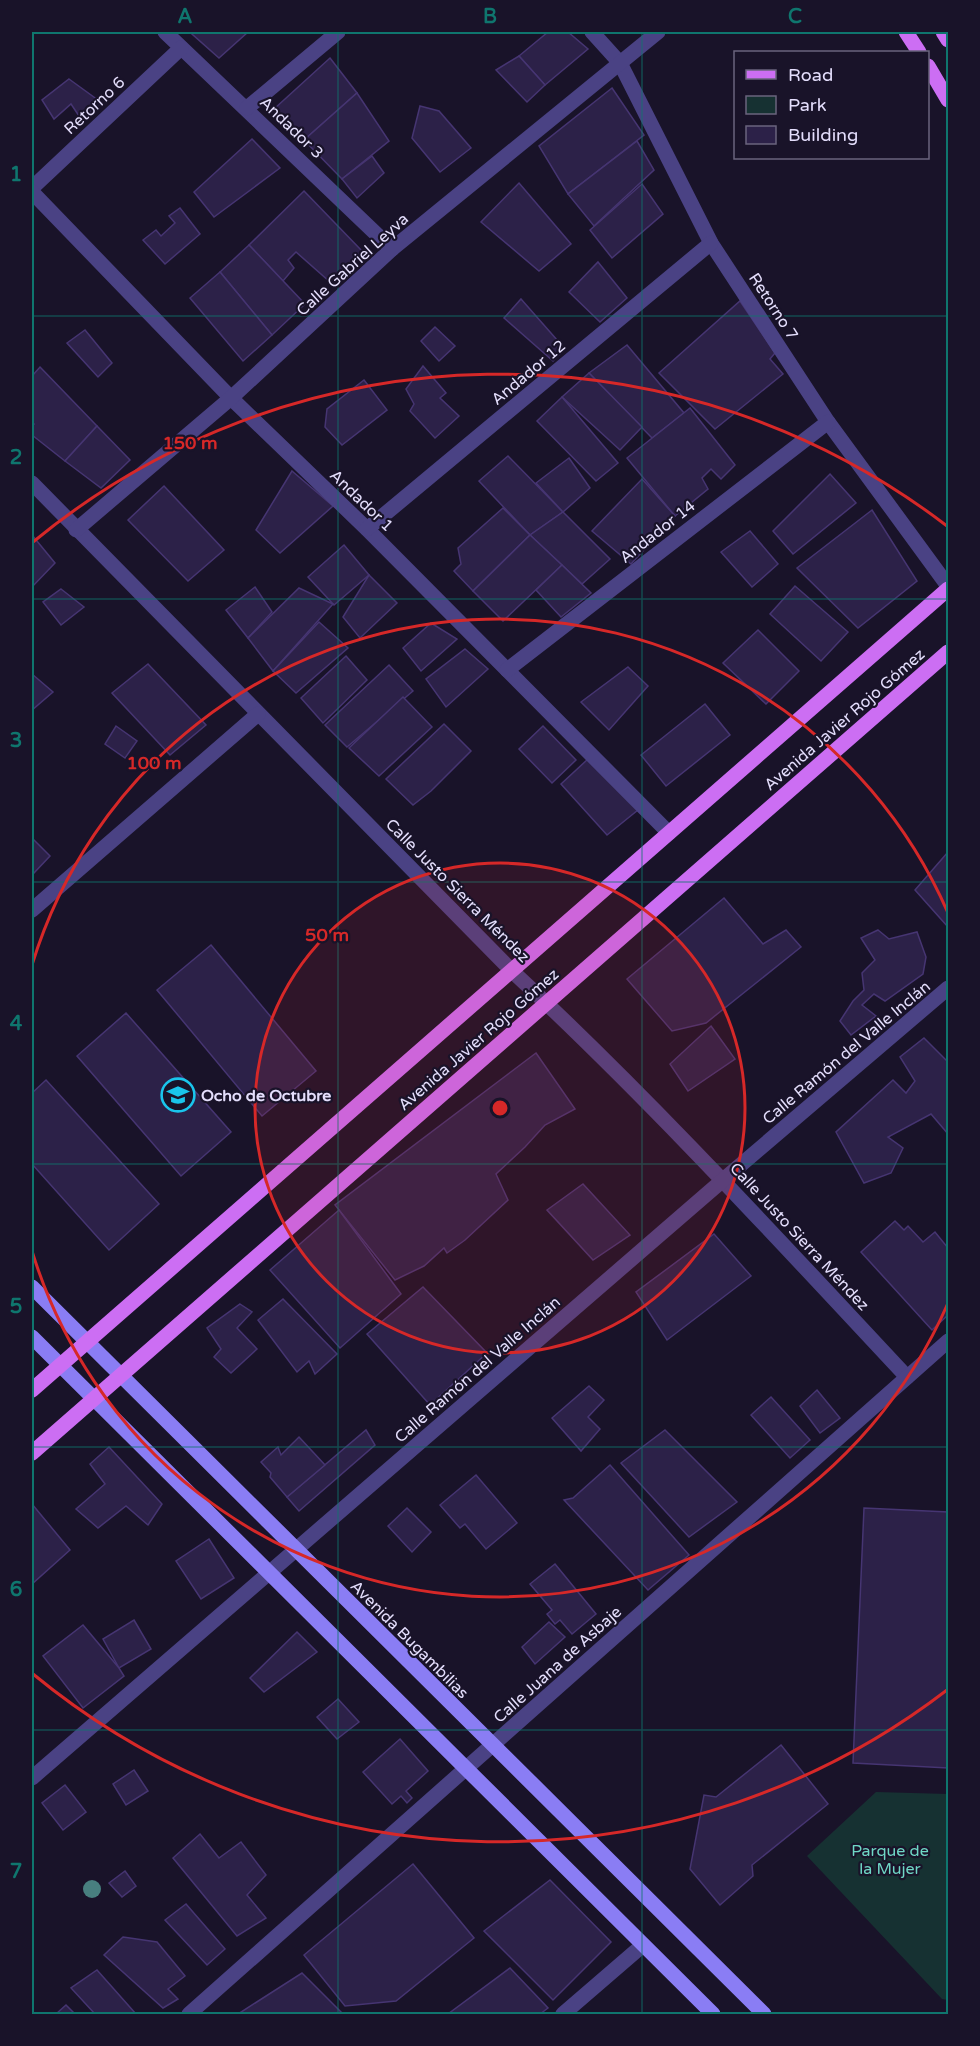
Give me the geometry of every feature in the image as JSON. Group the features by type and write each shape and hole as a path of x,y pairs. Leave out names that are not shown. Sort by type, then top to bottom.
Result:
{"main road":[{"path":"906,32 918,51"},
{"path":"943,32 948,40"},
{"path":"929,69 948,100"},
{"name":"Avenida Javier Rojo Gómez","path":"32,1390 948,587"},
{"name":"Avenida Javier Rojo Gómez","path":"32,1453 948,652"},
{"name":"Avenida Bugambilias","path":"32,1287 764,2014"},
{"path":"32,1337 713,2014"}],"street":[{"name":"Andador 3","path":"165,32 392,249"},
{"path":"247,108 338,32"},
{"name":"Retorno 7","path":"592,32 620,63 711,243 828,422 948,587"},
{"name":"Calle Gabriel Leyva","path":"76,530 231,398 392,249 658,32"},
{"name":"Retorno 6","path":"32,190 181,48"},
{"name":"Andador 1","path":"32,190 231,398 367,529 669,833"},
{"name":"Andador 12","path":"367,529 711,243"},
{"name":"Andador 14","path":"507,670 828,422"},
{"name":"Calle Justo Sierra Méndez","path":"35,493 76,530 723,1180 907,1377"},
{"path":"32,910 258,714"},
{"name":"Calle Ramón del Valle Inclán","path":"32,1778 948,988"},
{"name":"Calle Juana de Asbaje","path":"189,2014 467,1770 948,1341"},
{"path":"563,2014 643,1945"}],"green space":[{"name":"Parque de la Mujer","path":"876,1792 948,1794 948,2000 942,1999 807,1856"}],"building":[{"path":"195,32 248,32 219,58 192,34"},
{"path":"548,32 568,32 588,49 545,85 519,56"},
{"path":"519,56 545,85 527,102 496,70"},
{"path":"330,58 357,93 304,140 274,109"},
{"path":"69,79 102,103 81,119 71,104 54,119 42,100"},
{"path":"612,88 644,135 568,194 539,146"},
{"path":"357,93 389,141 342,179 304,140"},
{"path":"420,106 439,111 471,148 440,172 412,138"},
{"path":"252,139 280,168 214,217 194,192"},
{"path":"637,141 654,170 594,226 568,194"},
{"path":"372,156 384,173 357,198 342,179"},
{"path":"519,183 571,244 539,271 481,222"},
{"path":"642,184 663,214 612,258 590,230"},
{"path":"304,191 362,251 330,282 296,252 288,260 294,268 283,281 249,245"},
{"path":"180,208 200,234 165,264 143,240 156,230 161,236 175,223 169,216"},
{"path":"249,245 305,304 272,335 220,272"},
{"path":"598,262 627,298 600,322 569,292"},
{"path":"220,272 272,335 243,361 190,298"},
{"path":"521,299 565,349 553,361 504,318"},
{"path":"740,301 775,353 770,359 783,374 715,429 659,373"},
{"path":"435,327 455,346 439,361 421,341"},
{"path":"85,330 112,363 98,377 67,343"},
{"path":"627,345 684,413 652,438 589,373"},
{"path":"423,366 446,393 440,398 459,416 435,438 410,411 414,404 406,389"},
{"path":"40,367 97,426 65,461 32,435 34,424 32,422 32,376"},
{"path":"589,373 642,427 620,450 562,397"},
{"path":"364,380 387,410 342,445 325,427 327,409"},
{"path":"562,397 618,463 596,481 537,421"},
{"path":"690,408 735,465 721,479 711,469 702,478 708,489 675,516 627,458"},
{"path":"97,426 130,460 101,488 65,461"},
{"path":"508,456 563,512 530,535 479,481"},
{"path":"569,458 590,488 563,512 536,483"},
{"path":"292,471 333,506 280,553 256,530"},
{"path":"830,474 856,503 793,554 773,531"},
{"path":"642,479 675,516 631,564 592,531"},
{"path":"164,486 224,550 188,581 128,520"},
{"path":"503,508 530,535 473,591 454,571 461,564 458,548"},
{"path":"872,510 917,581 858,628 797,568"},
{"path":"563,512 610,559 582,584 530,535"},
{"path":"750,531 778,564 752,587 721,552"},
{"path":"32,535 55,563 32,587"},
{"path":"530,535 562,565 503,621 473,591"},
{"path":"344,545 369,575 334,605 308,577"},
{"path":"562,565 591,593 561,617 536,590"},
{"path":"369,575 397,603 360,638 343,617"},
{"path":"795,586 848,632 821,661 770,614"},
{"path":"255,587 272,612 248,638 226,610"},
{"path":"299,588 333,604 273,671 248,638"},
{"path":"61,589 84,607 61,625 43,602"},
{"path":"319,622 348,648 296,693 273,671"},
{"path":"431,623 457,639 421,671 403,648"},
{"path":"758,630 799,671 766,704 723,663"},
{"path":"465,649 488,669 446,707 426,679"},
{"path":"346,656 367,680 323,723 301,698"},
{"path":"148,664 206,725 170,755 112,693"},
{"path":"389,665 413,691 347,747 325,725"},
{"path":"628,667 648,686 609,730 581,702"},
{"path":"32,674 53,692 32,710"},
{"path":"403,697 432,727 379,776 349,748"},
{"path":"705,704 730,735 666,786 641,755"},
{"path":"444,724 471,751 431,791 413,805 386,779"},
{"path":"116,726 137,741 125,758 105,744"},
{"path":"543,726 576,760 552,783 519,749"},
{"path":"588,759 638,810 607,835 561,784"},
{"path":"32,838 50,856 32,875"},
{"path":"948,852 948,927 915,890"},
{"path":"724,898 763,944 786,930 801,947 706,1023 672,1031 627,979"},
{"path":"878,930 889,939 917,932 926,957 923,974 885,1001 874,994 862,1005 876,1016 851,1035 840,1021 853,1001 864,990 862,973 875,960 861,938"},
{"path":"211,945 316,1071 262,1116 157,990"},
{"path":"126,1013 231,1132 181,1176 77,1056"},
{"path":"711,1026 735,1059 688,1091 670,1064"},
{"path":"924,1038 948,1062 948,1134 931,1114 888,1137 903,1148 891,1173 864,1183 836,1132 893,1080 906,1093 915,1081 900,1057"},
{"path":"536,1053 575,1109 545,1125 496,1174 508,1200 465,1240 447,1253 444,1248 424,1266 395,1280 335,1205"},
{"path":"46,1080 159,1204 109,1250 32,1164 32,1093"},
{"path":"583,1184 630,1235 593,1260 547,1210"},
{"path":"339,1210 401,1294 340,1348 270,1270"},
{"path":"895,1221 904,1230 908,1226 923,1242 935,1232 948,1248 948,1315 932,1330 861,1252"},
{"path":"714,1234 751,1276 667,1340 636,1292"},
{"path":"423,1287 487,1353 430,1405 367,1334"},
{"path":"283,1299 337,1354 315,1374 309,1361 297,1372 258,1320"},
{"path":"240,1304 252,1312 237,1328 257,1349 231,1373 214,1357 221,1349 207,1328"},
{"path":"589,1386 604,1400 588,1417 600,1429 581,1451 552,1418"},
{"path":"817,1390 840,1418 820,1433 800,1406"},
{"path":"771,1397 810,1440 790,1458 751,1415"},
{"path":"366,1430 375,1445 299,1511 287,1497"},
{"path":"665,1430 737,1502 689,1537 621,1463"},
{"path":"299,1437 325,1465 287,1497 261,1462 278,1447 281,1455"},
{"path":"109,1447 162,1504 148,1525 126,1506 98,1528 76,1509 105,1484 90,1464"},
{"path":"610,1465 689,1555 648,1590 564,1500 573,1498"},
{"path":"476,1475 517,1523 486,1549 465,1524 460,1528 440,1505"},
{"path":"32,1504 70,1550 32,1584"},
{"path":"407,1508 431,1532 412,1552 388,1526"},
{"path":"864,1508 948,1512 948,1768 853,1763"},
{"path":"209,1539 234,1578 201,1599 176,1561"},
{"path":"555,1564 596,1614 572,1634 560,1620 555,1624 547,1614 552,1610 530,1584"},
{"path":"134,1620 151,1649 119,1668 103,1639"},
{"path":"549,1622 565,1637 535,1664 522,1647"},
{"path":"83,1625 124,1676 83,1708 43,1656"},
{"path":"297,1632 317,1652 264,1692 250,1678"},
{"path":"338,1699 359,1722 337,1739 317,1717"},
{"path":"400,1739 428,1771 406,1791 412,1798 407,1803 401,1796 392,1804 363,1772"},
{"path":"781,1745 828,1804 752,1865 753,1876 720,1905 690,1869 704,1795 716,1797"},
{"path":"134,1770 148,1791 126,1805 113,1784"},
{"path":"65,1785 86,1812 63,1830 42,1803"},
{"path":"200,1834 219,1858 241,1842 266,1875 247,1895 266,1918 237,1936 173,1858"},
{"path":"413,1864 474,1938 396,2001 345,2006 304,1955"},
{"path":"125,1871 136,1886 122,1897 109,1883"},
{"path":"550,1880 611,1942 553,2000 484,1931"},
{"path":"186,1904 225,1949 207,1965 165,1920"},
{"path":"123,1937 157,1942 185,1976 168,1989 178,1999 163,2008 104,1955"},
{"path":"510,1968 548,2008 540,2014 448,2014"},
{"path":"97,1970 136,2014 95,2014 71,1988"},
{"path":"302,1973 343,2014 238,2014"},
{"path":"66,2005 75,2014 56,2014"}],"place":[{"name":"Ocho de Octubre","path":"178,1095"}]}
